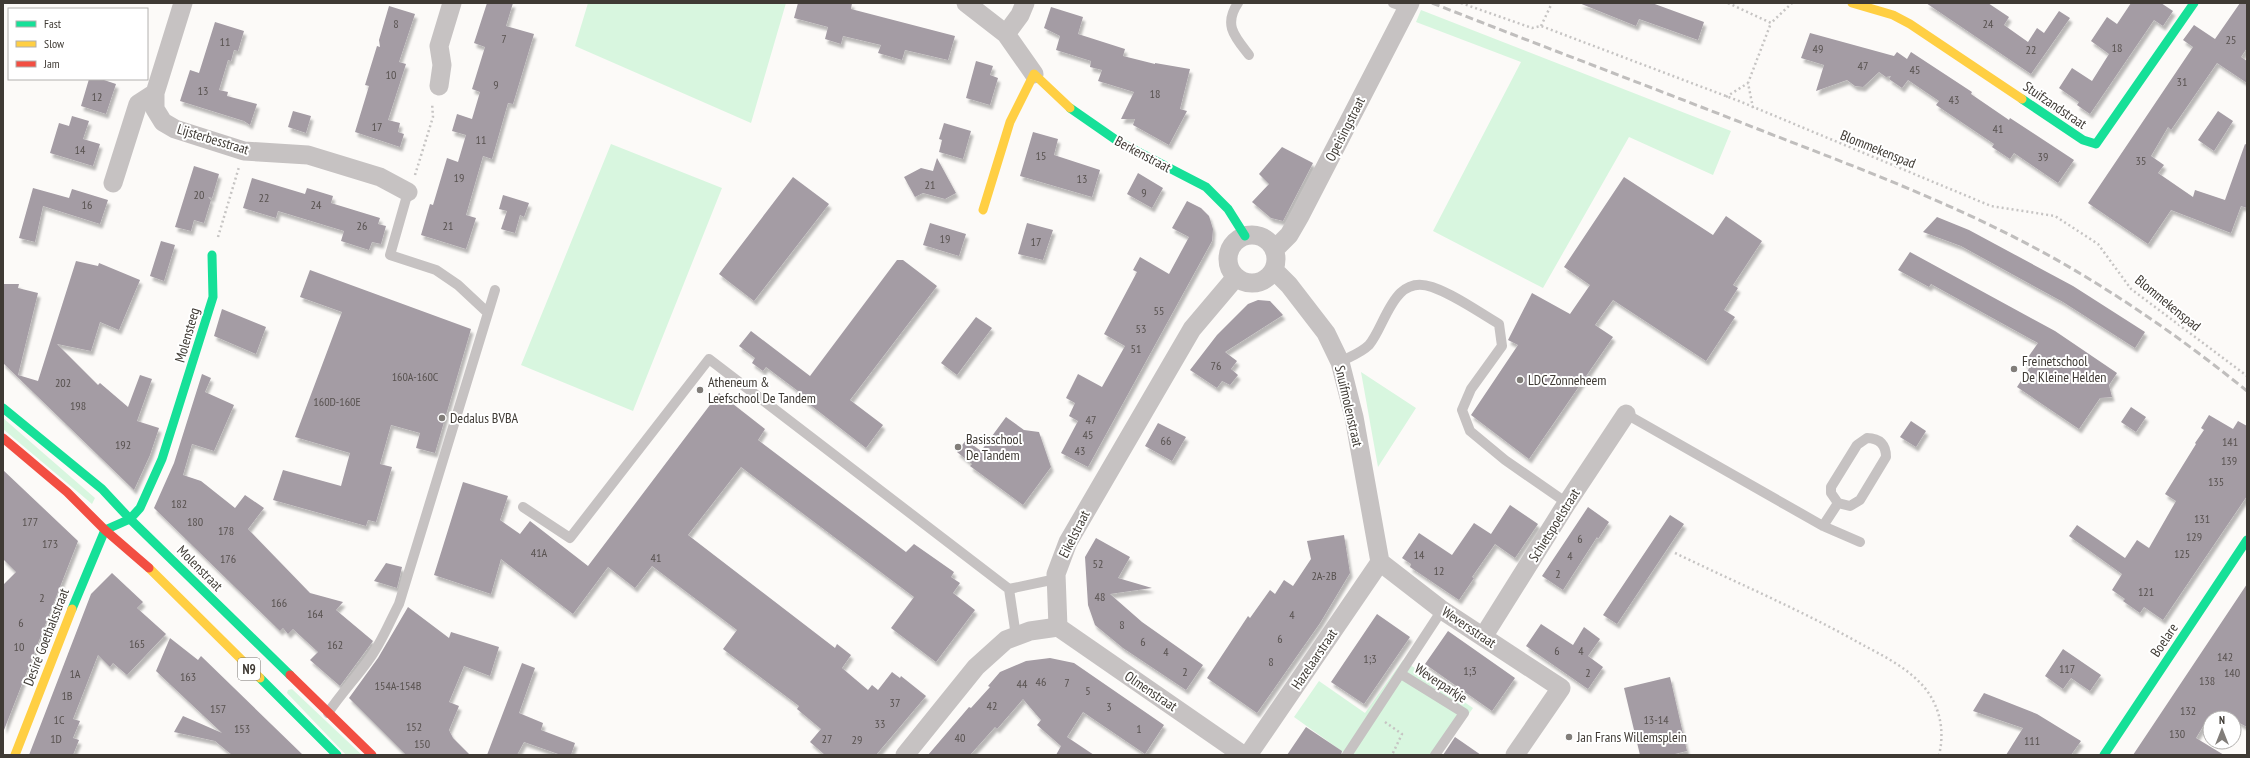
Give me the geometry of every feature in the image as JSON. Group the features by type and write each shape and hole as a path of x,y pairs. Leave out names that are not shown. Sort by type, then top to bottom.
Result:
{"street":[{"name":"Lijsterbesstraat","path":"183,3 155,93 155,109 163,122 175,129 244,151 308,155 380,177 408,192"},
{"path":"439,86 442,65 439,46 452,3"},
{"name":"Berkenstraat","path":"966,3 1006,34 1034,74 1073,111 1119,142 1206,187 1219,197 1233,214 1245,236"},
{"path":"1006,34 1020,15 1025,3"},
{"name":"Stuifzandstraat","path":"1852,3 1893,15 1910,24 2083,140 2096,144 2194,3"},
{"name":"Opeisingstraat","path":"1274,250 1289,235 1300,216 1403,5"},
{"path":"983,210 1013,115 1023,91 1034,74"},
{"path":"113,183 138,104 155,93"},
{"path":"1245,236 1257,236 1270,242 1274,250 1276,259 1274,270 1267,277 1257,282 1245,282 1236,276 1230,268 1228,260 1230,250 1236,241 1245,236"},
{"name":"Molensteeg","path":"130,519 140,508 148,492 162,459 183,397 213,297 212,255"},
{"name":"Snuifmolenstraat","path":"1274,270 1288,285 1326,333 1340,362 1354,418 1380,562"},
{"name":"Eikelstraat","path":"1058,627 1056,574 1068,542 1192,329 1236,276"},
{"name":"Molenstraat","path":"3,408 106,492 130,519 372,755"},
{"name":"Schietspoelstraat","path":"1484,637 1567,503 1626,414"},
{"name":"N9","path":"3,438 67,492 105,530 137,556 337,755"},
{"path":"105,530 130,519"},
{"name":"Desiré Goethalsstraat","path":"15,755 91,560 105,530"},
{"name":"Boelare","path":"2104,755 2247,540"},
{"name":"Weversstraat","path":"1380,562 1442,610 1561,688 1514,755"},
{"name":"Hazelaarstraat","path":"1248,755 1380,562"},
{"path":"905,755 976,667 1006,640 1030,631 1058,627"},
{"name":"Olmenstraat","path":"1058,627 1243,755"}],"lane":[{"path":"1238,3 1231,14 1232,33 1248,55"},
{"path":"408,192 390,255 436,270 458,285 488,313"},
{"path":"1340,362 1368,345 1380,327 1390,305 1401,291 1415,285 1431,286 1499,324 1502,346 1471,389 1462,410 1470,431 1505,460 1567,503"},
{"path":"328,713 348,685 368,661 399,604 495,290"},
{"path":"524,507 570,538 709,359 1008,588 1016,636"},
{"path":"1626,414 1824,526 1860,542"},
{"path":"1867,438 1879,441 1884,445 1886,457 1860,500 1850,506 1838,504 1831,493 1831,487 1857,445 1867,438"},
{"path":"1824,526 1838,504"},
{"path":"1008,588 1056,579"},
{"name":"Weverparkje","path":"1347,755 1442,610"},
{"name":"Weverparkje","path":"1401,674 1464,713 1435,755"}],"path":[{"name":"Blommekenspad","path":"1461,3 1532,28 1541,26 1726,97 1991,206 2055,216 2098,244 2131,289 2247,376"},
{"path":"1541,26 1552,3"},
{"path":"1728,3 1771,23"},
{"path":"1753,108 1748,83 1771,23 1792,3"},
{"path":"1726,97 1748,83"},
{"path":"408,192 433,117 432,102 439,86"},
{"path":"212,255 244,151"},
{"path":"1674,553 1820,620 1887,658 1911,675 1924,686 1941,719 1942,744 1939,755"},
{"path":"1374,714 1402,734 1392,755"}],"green space":[{"path":"588,3 786,3 751,123 575,46"},
{"path":"1421,10 1731,131 1713,175 1629,137 1543,288 1433,231 1521,62 1416,22"},
{"path":"611,144 722,188 633,411 521,365"},
{"path":"1361,372 1416,408 1378,467"},
{"path":"3,418 95,498 92,504 3,429"},
{"path":"1403,660 1473,708 1440,755 1341,755 1343,752 1294,717 1319,681 1365,713"},
{"path":"292,689 362,755 346,755 287,693 288,690"}],"building":[{"path":"487,3 513,3 506,26 534,34 513,104 508,103 492,159 483,156 466,215 476,218 466,249 421,235 430,204 433,205 447,158 458,162 466,135 452,131 457,114 472,119 480,92 472,89 485,47 474,43"},
{"path":"798,3 852,3 851,9 955,36 948,60 905,50 902,60 878,53 881,45 843,36 841,44 825,39 828,27 794,18"},
{"path":"1579,3 1652,3 1704,22 1698,40 1639,19 1636,26"},
{"path":"1926,3 1988,3 2009,17 2004,25 2028,42 2037,28 2044,33 2059,11 2070,18 2031,74"},
{"path":"2131,3 2161,3 2173,11 2163,26 2154,20 2090,114 2077,105 2079,102 2059,88 2072,68 2092,81 2109,54 2091,41 2107,17 2117,24"},
{"path":"2240,3 2247,3 2247,48 2241,57 2247,61 2247,83 2217,63 2171,130 2168,127 2151,156 2164,165 2158,173 2193,197 2195,190 2225,200 2245,144 2247,145 2247,208 2241,206 2231,233 2171,210 2148,244 2088,203 2193,47 2183,40 2194,25 2215,39"},
{"path":"389,6 415,14 399,62 406,64 388,120 400,123 398,132 404,134 400,147 355,132 369,86 365,85 377,46 380,47 379,40"},
{"path":"1051,7 1083,17 1078,34 1125,49 1123,56 1155,64 1190,69 1180,109 1187,111 1169,145 1133,125 1135,119 1121,119 1134,92 1098,81 1102,70 1090,67 1091,61 1056,50 1060,36 1044,28"},
{"path":"215,22 244,31 238,51 234,50 231,61 228,60 219,90 228,92 227,96 257,104 250,125 244,121 180,101 190,70 199,73"},
{"path":"1810,33 1894,56 1897,52 1907,59 1911,52 1972,92 1971,94 2009,120 2010,118 2074,160 2058,183 2014,153 2010,159 1992,147 1994,144 1936,105 1939,101 1908,80 1902,88 1889,79 1891,76 1886,77 1879,72 1863,87 1855,86 1847,80 1816,91 1824,65 1801,58"},
{"path":"976,61 993,66 990,75 998,78 990,105 966,98"},
{"path":"89,80 104,80 116,84 106,114 81,106"},
{"path":"293,111 311,116 306,133 288,127"},
{"path":"2218,111 2233,121 2214,151 2198,140"},
{"path":"72,116 89,121 83,139 100,144 93,166 50,153 59,123 69,126"},
{"path":"944,123 971,131 963,159 939,152 942,140 939,139"},
{"path":"1033,132 1058,139 1054,155 1100,170 1092,197 1020,176"},
{"path":"1282,147 1313,163 1283,221 1271,218 1252,202 1269,184 1259,174"},
{"path":"937,158 956,193 945,199 923,193 915,197 904,177 921,168 933,171"},
{"path":"194,166 219,174 212,198 208,197 211,200 204,223 194,220 191,231 175,227"},
{"path":"1138,173 1163,188 1152,208 1127,194"},
{"path":"793,177 829,204 754,301 719,274"},
{"path":"1624,177 1713,235 1726,216 1762,241 1733,285 1738,288 1724,310 1735,317 1706,361 1613,300 1595,325 1613,337 1529,459 1471,415 1518,345 1508,340 1532,293 1570,314 1590,285 1564,267"},
{"path":"252,178 305,194 307,188 333,196 331,203 380,218 378,224 386,226 381,244 372,242 369,250 341,241 344,231 278,211 276,218 243,208"},
{"path":"33,188 69,198 72,189 108,200 100,224 43,206 35,242 19,238"},
{"path":"503,195 529,203 524,217 520,215 515,233 501,229 507,211 499,209"},
{"path":"1187,201 1201,208 1209,216 1213,229 1212,241 1088,467 1061,453 1078,421 1069,416 1075,403 1066,398 1078,374 1102,387 1125,346 1104,334 1137,272 1133,270 1140,257 1169,274 1189,237 1172,228"},
{"path":"1937,217 1969,230 2073,286 2145,332 2135,348 2063,302 1961,246 1923,232"},
{"path":"930,223 966,234 959,256 923,245"},
{"path":"1027,223 1053,230 1043,260 1018,254"},
{"path":"161,241 175,245 164,281 150,276"},
{"path":"1910,252 2055,331 2117,373 2109,385 2112,397 2100,398 2079,429 2017,387 2030,367 2024,363 2038,343 1931,284 1929,287 1898,270"},
{"path":"897,260 903,260 937,286 850,400 883,425 866,448 804,400 806,397 766,367 763,371 752,363 755,358 739,346 751,331 810,376"},
{"path":"76,261 98,266 99,263 140,280 119,330 100,322 91,351 57,344 98,385 100,383 128,407 140,375 152,379 137,421 159,428 150,455 134,490 3,363 3,284 19,284 18,288 38,293 18,375 38,381"},
{"path":"310,270 471,329 435,453 416,448 420,433 391,425 380,464 392,467 376,522 368,520 366,526 273,500 283,470 341,486 350,453 295,437 342,312 300,297"},
{"path":"1258,300 1270,301 1283,315 1225,352 1237,361 1231,369 1238,375 1230,385 1222,381 1217,388 1190,370 1217,335 1248,304"},
{"path":"222,309 266,327 256,354 214,336"},
{"path":"976,317 992,328 957,375 941,363"},
{"path":"202,374 211,378 205,392 234,405 214,451 192,444 183,475 201,481 235,508 245,495 264,508 248,529 310,593 343,602 336,610 373,641 340,686 310,660 318,652 293,629 288,634 283,628 280,631 154,508 174,463"},
{"path":"719,393 765,429 758,440 906,552 914,544 954,572 951,577 960,583 953,593 975,610 936,662 891,628 914,597 741,467 688,535 835,648 837,644 851,655 842,668 868,690 872,685 878,690 892,672 900,678 901,676 926,696 876,755 825,755 810,742 821,729 797,709 799,706 723,649 737,630 652,566 635,588 608,567 573,614 501,559 491,594 434,575 463,482 508,496 500,520 520,534 530,521 588,566"},
{"path":"2131,407 2146,417 2136,432 2121,422"},
{"path":"2209,415 2233,429 2238,421 2247,426 2247,496 2163,620 2144,607 2140,613 2123,601 2125,599 2112,590 2122,574 2069,536 2077,525 2125,558 2137,540 2149,548 2176,501 2165,494 2204,430 2201,428"},
{"path":"1006,417 1024,430 1039,432 1051,467 1023,505 970,466 972,464 957,452 966,440 981,451"},
{"path":"1911,421 1926,431 1916,447 1900,437"},
{"path":"1158,423 1186,437 1172,461 1145,446"},
{"path":"3,470 78,541 4,730 3,585 16,572 3,559"},
{"path":"1510,505 1538,524 1515,558 1495,544 1472,577 1474,578 1459,600 1410,567 1411,564 1402,558 1419,533 1452,555 1474,523 1491,534"},
{"path":"1588,507 1609,522 1598,539 1597,537 1563,590 1542,576"},
{"path":"1670,515 1684,524 1617,624 1603,615"},
{"path":"1344,535 1350,573 1320,623 1257,713 1207,678 1248,616 1250,618 1270,590 1275,594 1284,580 1293,586 1311,559 1307,541"},
{"path":"1096,538 1130,557 1118,578 1152,588 1110,594 1142,622 1203,665 1186,690 1123,648 1095,625 1088,605 1085,557"},
{"path":"386,563 402,567 397,588 374,581"},
{"path":"112,573 143,602 137,608 166,634 127,675 113,663 110,667 98,655 73,719 80,721 73,738 79,740 73,755 29,755 91,594"},
{"path":"2247,584 2247,727 2242,724 2242,710 2202,710 2202,728 2196,738 2202,742 2202,750 2216,750 2224,755 2133,755"},
{"path":"408,607 449,638 451,632 499,647 490,676 464,666 449,702 459,706 449,730 453,738 470,755 406,755 349,698 378,658"},
{"path":"1377,614 1410,637 1364,704 1331,682"},
{"path":"1541,624 1573,645 1584,627 1600,639 1588,656 1603,667 1588,689 1526,646"},
{"path":"1448,631 1515,678 1492,711 1425,664"},
{"path":"170,638 198,660 201,656 303,755 232,755 215,741 174,732 183,716 222,733 156,671"},
{"path":"2063,649 2101,675 2090,691 2071,678 2063,689 2045,676"},
{"path":"1050,658 1074,663 1164,725 1145,754 1083,712 1067,737 1094,755 1056,755 1061,746 1037,725 1041,720 1023,699 997,729 995,727 970,755 928,755 969,707 971,708 990,687 988,686 1000,672 1026,661"},
{"path":"522,663 535,668 519,713 543,723 541,730 575,743 571,755 561,755 524,742 517,755 487,755"},
{"path":"1670,677 1687,751 1671,755 1640,755 1624,688"},
{"path":"1984,693 2037,714 2081,741 2071,755 2006,755 2023,728 1973,711"},
{"path":"1306,727 1342,751 1341,755 1287,755"},
{"path":"1455,737 1481,755 1443,755"}],"railway":[{"path":"1432,3 1844,162 1919,193 1992,226 2064,264 2135,308 2247,391"}],"traffic: fast":[{"path":"2022,99 2083,140 2096,144 2194,3"},
{"path":"1070,108 1119,142 1206,187 1228,209 1245,236"},
{"path":"72,609 105,530 130,519 140,508 162,459 213,297 212,255"},
{"path":"3,408 102,489 130,519 290,675"},
{"path":"2104,755 2247,540"},
{"path":"260,678 337,755"}],"traffic: slow":[{"path":"1852,3 1893,15 1910,24 2022,99"},
{"path":"983,210 1010,122 1034,74 1070,108"},
{"path":"149,568 260,678"},
{"path":"15,755 72,609"}],"traffic: jam":[{"path":"3,438 67,492 105,530 149,568"},
{"path":"290,675 372,755"}],"place":[{"name":"Freinetschool De Kleine Helden","path":"2014,369"},
{"name":"LDC Zonneheem","path":"1520,380"},
{"name":"Atheneum & Leefschool De Tandem","path":"700,390"},
{"name":"Dedalus BVBA","path":"442,418"},
{"name":"Basisschool De Tandem","path":"958,447"},
{"name":"Jan Frans Willemsplein","path":"1569,737"}]}
